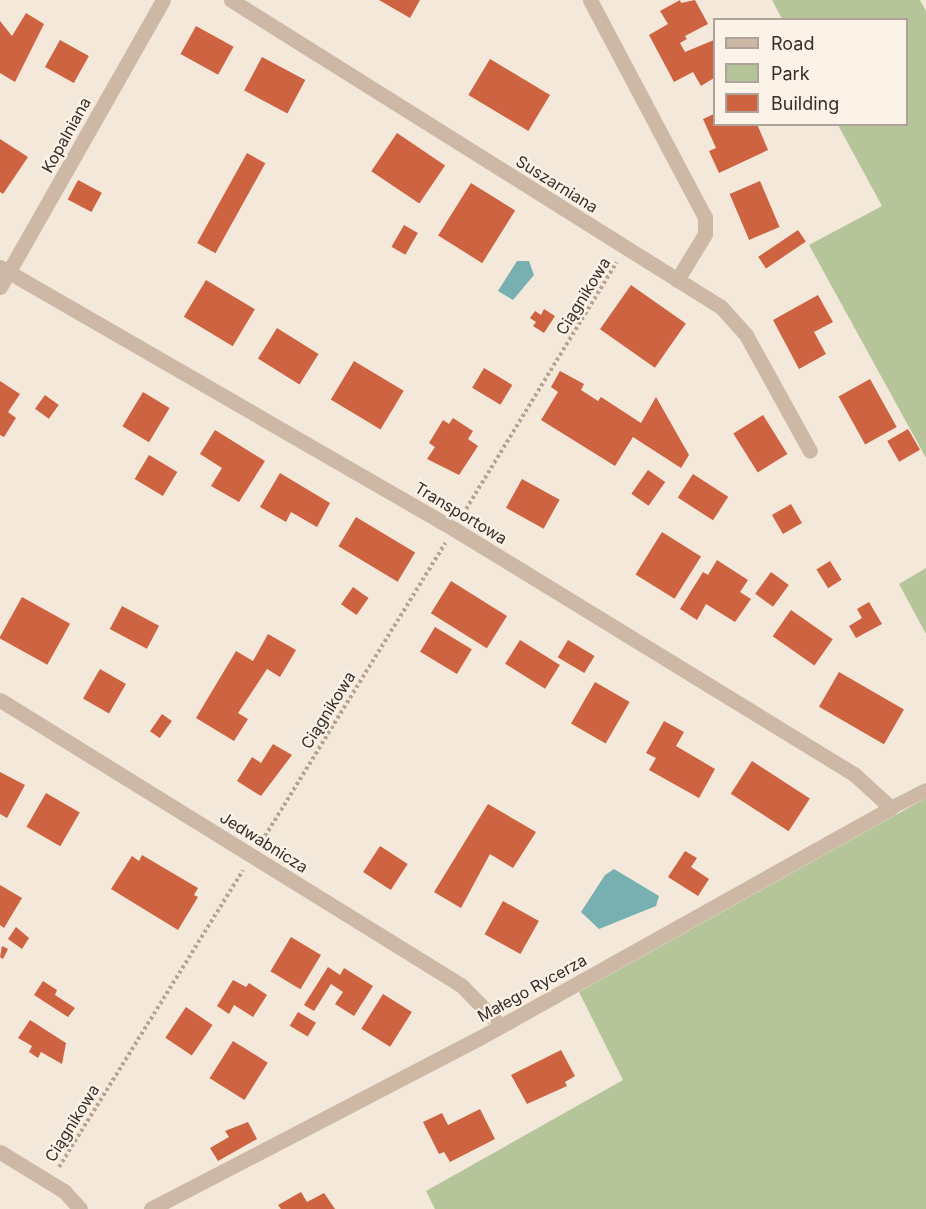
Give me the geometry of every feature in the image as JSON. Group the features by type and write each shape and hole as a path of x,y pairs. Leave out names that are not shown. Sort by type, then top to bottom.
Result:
{"street":[{"name":"Kopalniana","path":"0,287 5,270 163,0"},
{"name":"Suszarniana","path":"231,0 721,307 746,335 810,451"},
{"path":"591,0 705,217 705,234 677,280"},
{"name":"Transportowa","path":"5,270 454,529 854,774 891,808"},
{"name":"Jedwabnicza","path":"0,700 461,985 500,1025"},
{"name":"Małego Rycerza","path":"151,1209 500,1025 891,808"},
{"path":"0,1152 64,1191 80,1209"}],"lane":[{"name":"Małego Rycerza","path":"891,808 926,790"}],"path":[{"name":"Ciągnikowa","path":"49,1183 626,248"}],"green space":[{"path":"772,0 920,0 926,11 926,458 809,245 882,206 839,126 908,126 908,18 781,18"},
{"path":"926,568 926,634 899,584"},
{"path":"926,798 926,1209 435,1209 426,1191 623,1080 579,992"}],"water":[{"path":"517,261 529,261 534,275 513,300 498,291"},
{"path":"614,869 659,896 656,906 599,929 581,912 605,875"}],"building":[{"path":"379,0 420,0 410,18"},
{"path":"680,0 681,3 695,0 708,24 685,36 687,39 680,43 685,52 713,40 713,79 701,86 693,72 674,82 649,35 668,24 660,11"},
{"path":"26,13 44,24 15,82 0,73 0,21 12,36"},
{"path":"196,26 234,47 218,75 180,54"},
{"path":"60,40 89,56 74,83 45,67"},
{"path":"262,57 305,80 287,114 244,91"},
{"path":"490,59 550,95 528,131 468,95"},
{"path":"713,114 713,126 758,126 768,150 719,173 709,151 716,148 703,119"},
{"path":"397,133 445,165 419,204 371,171"},
{"path":"0,139 28,157 3,194 0,192"},
{"path":"247,153 265,163 215,253 197,243"},
{"path":"78,180 102,193 92,212 68,199"},
{"path":"760,181 780,227 749,240 730,194"},
{"path":"471,183 515,211 482,263 438,236"},
{"path":"404,225 418,233 405,255 392,247"},
{"path":"798,230 806,242 766,268 758,257"},
{"path":"206,280 255,309 233,346 184,317"},
{"path":"631,285 686,323 655,368 600,329"},
{"path":"818,295 833,322 814,332 826,354 799,369 773,320"},
{"path":"544,309 555,316 544,333 533,326 536,322 530,318 535,311 541,315"},
{"path":"277,328 319,354 299,384 258,359"},
{"path":"354,361 404,391 381,429 331,400"},
{"path":"484,368 512,385 500,405 472,388"},
{"path":"560,371 584,384 581,390 598,401 601,397 641,423 656,397 689,455 681,468 633,437 615,466 541,420 558,392 551,387"},
{"path":"870,379 897,427 865,445 839,396"},
{"path":"0,381 20,394 8,412 16,418 4,437 0,435"},
{"path":"143,392 170,408 149,442 122,426"},
{"path":"45,395 59,405 49,419 35,409"},
{"path":"763,415 787,454 758,473 733,434"},
{"path":"453,418 473,431 468,439 478,446 459,475 427,459 435,447 429,443 443,420 449,424"},
{"path":"908,429 920,450 899,462 887,441"},
{"path":"215,430 265,461 239,502 211,486 222,468 200,454"},
{"path":"149,455 177,472 163,496 135,479"},
{"path":"648,470 665,482 649,506 631,494"},
{"path":"280,473 330,503 317,527 291,512 286,522 260,507"},
{"path":"693,474 728,497 713,520 678,497"},
{"path":"522,479 560,500 544,529 506,508"},
{"path":"791,504 802,523 783,534 772,515"},
{"path":"356,517 415,553 398,582 338,546"},
{"path":"662,532 701,556 675,599 636,574"},
{"path":"717,560 748,580 740,592 751,599 735,622 706,604 697,620 680,609 703,572 708,575"},
{"path":"830,561 842,580 828,588 816,569"},
{"path":"771,572 789,585 773,607 755,594"},
{"path":"451,581 507,616 487,648 431,613"},
{"path":"353,587 369,598 357,615 341,604"},
{"path":"22,597 70,624 47,665 0,639"},
{"path":"869,602 882,624 856,638 849,626 862,618 857,609"},
{"path":"122,606 159,626 147,649 110,629"},
{"path":"791,610 833,639 814,665 773,636"},
{"path":"435,627 472,649 457,674 420,652"},
{"path":"268,634 296,650 280,677 267,669 238,713 248,719 234,741 196,718 236,651 253,661"},
{"path":"520,640 560,665 545,689 505,664"},
{"path":"568,640 595,656 584,673 558,657"},
{"path":"100,669 126,684 109,713 83,698"},
{"path":"839,672 904,710 884,744 819,707"},
{"path":"595,682 630,702 606,744 571,724"},
{"path":"162,714 172,721 160,738 150,731"},
{"path":"664,721 684,732 676,746 715,769 699,798 649,770 656,758 646,753"},
{"path":"273,744 292,755 261,796 237,781 252,757 261,763"},
{"path":"752,761 810,799 789,831 731,794"},
{"path":"0,772 25,785 7,818 0,814"},
{"path":"46,793 80,812 60,846 26,827"},
{"path":"488,804 536,832 513,868 490,854 461,908 434,892"},
{"path":"380,846 408,864 391,890 363,872"},
{"path":"685,851 697,858 691,867 709,879 698,896 668,877"},
{"path":"142,855 198,888 194,895 198,897 178,930 111,889 132,856 139,861"},
{"path":"0,885 22,898 4,928 0,925"},
{"path":"503,901 539,921 520,954 485,934"},
{"path":"16,927 29,938 22,949 8,939"},
{"path":"291,937 321,955 300,989 270,971"},
{"path":"2,946 8,949 3,959 0,957"},
{"path":"328,967 340,975 344,968 373,986 354,1016 335,1004 343,992 331,984 314,1011 304,1005"},
{"path":"233,980 246,987 249,983 267,995 253,1017 234,1005 229,1014 217,1006"},
{"path":"43,981 57,990 55,995 75,1008 68,1017 34,995"},
{"path":"383,994 412,1012 390,1047 361,1029"},
{"path":"186,1007 213,1025 192,1056 165,1038"},
{"path":"298,1012 316,1023 308,1037 290,1026"},
{"path":"30,1020 66,1043 62,1064 41,1052 38,1058 29,1052 32,1046 18,1038"},
{"path":"233,1041 268,1063 244,1100 210,1078"},
{"path":"561,1050 575,1076 565,1082 567,1086 527,1104 511,1075"},
{"path":"480,1109 495,1139 450,1162 444,1152 439,1154 423,1122 442,1113 448,1125"},
{"path":"248,1122 257,1139 218,1161 210,1148 229,1137 225,1131"},
{"path":"301,1192 307,1202 324,1193 335,1209 281,1209 278,1205"}]}
